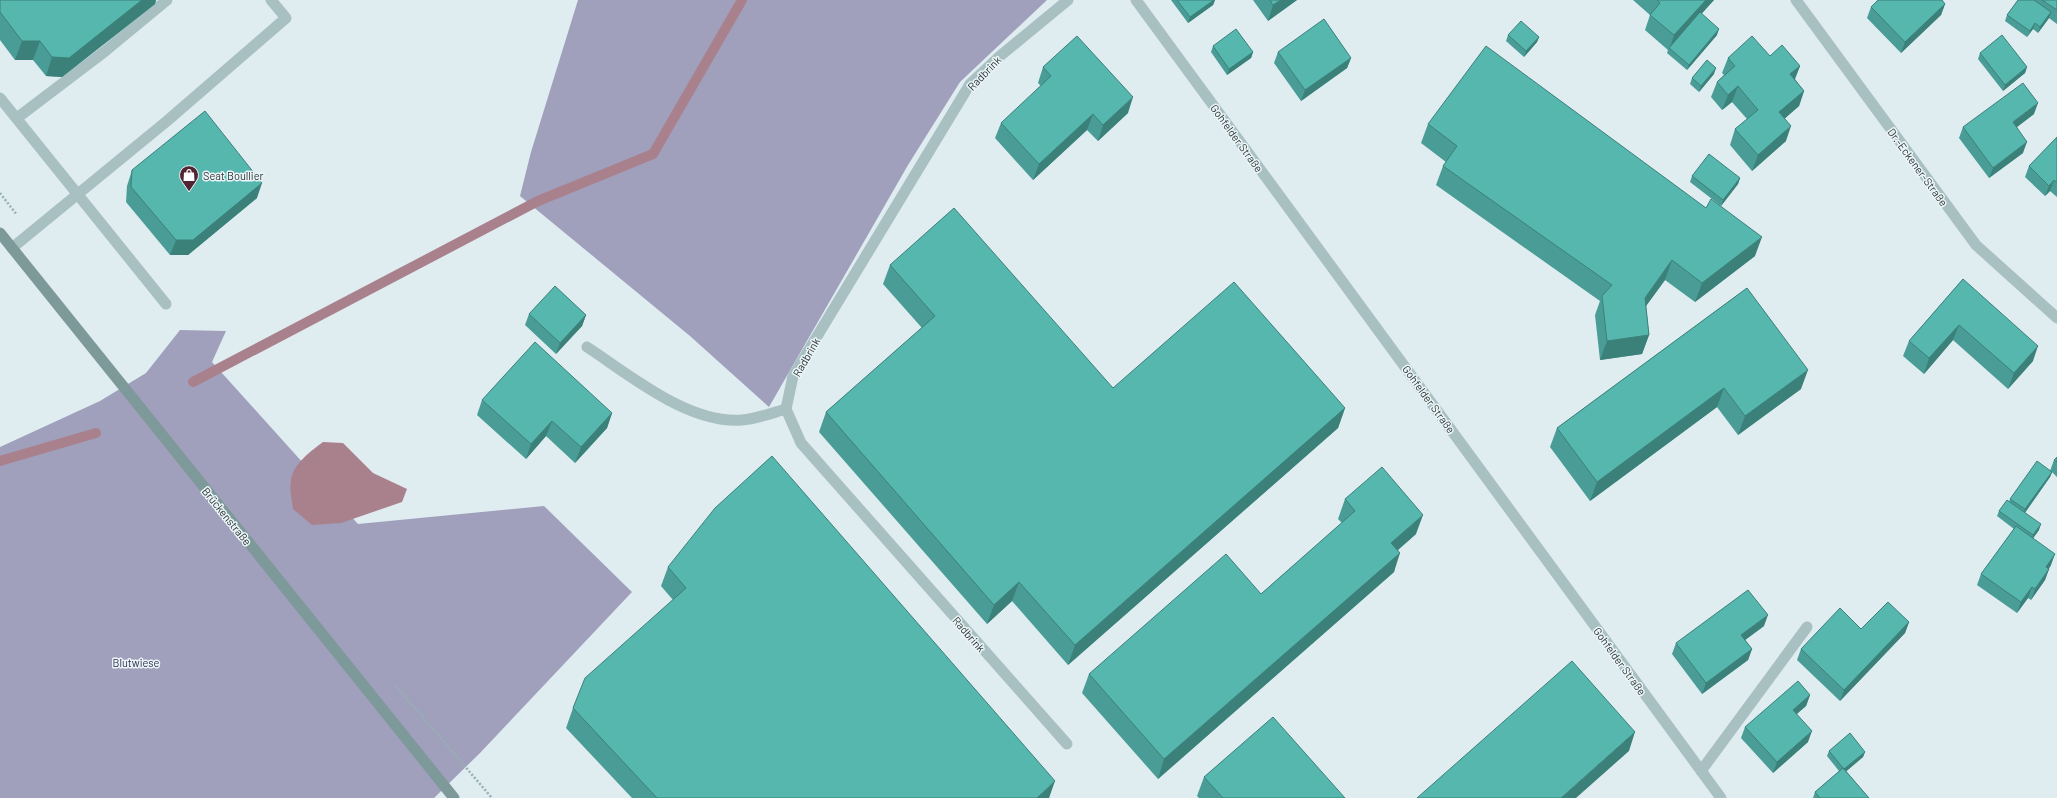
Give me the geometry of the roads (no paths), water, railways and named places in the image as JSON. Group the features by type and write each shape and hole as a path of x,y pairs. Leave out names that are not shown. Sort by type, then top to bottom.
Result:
{"main road":[{"name":"Brückenstraße","path":"0,234 454,798"}],"street":[{"path":"17,118 104,52 167,0"},
{"path":"12,248 167,121 286,18 270,0"},
{"name":"Radbrink","path":"1067,744 801,443 786,409 793,376 970,84 1000,56 1068,0"},
{"name":"Gohfelder Straße","path":"1136,0 1721,798"},
{"name":"Dr.-Eckener-Straße","path":"1796,0 1976,244 2056,314"},
{"path":"0,98 166,304"},
{"path":"587,347 679,407 714,418 742,420 786,409"},
{"path":"1701,771 1807,627"}],"waterway":[{"path":"193,382 538,201 653,154 742,0"},
{"path":"0,461 96,433"}],"place":[{"name":"Seat Boullier","path":"189,192"}],"park label":[{"name":"Blutwiese","path":"136,662"}]}
